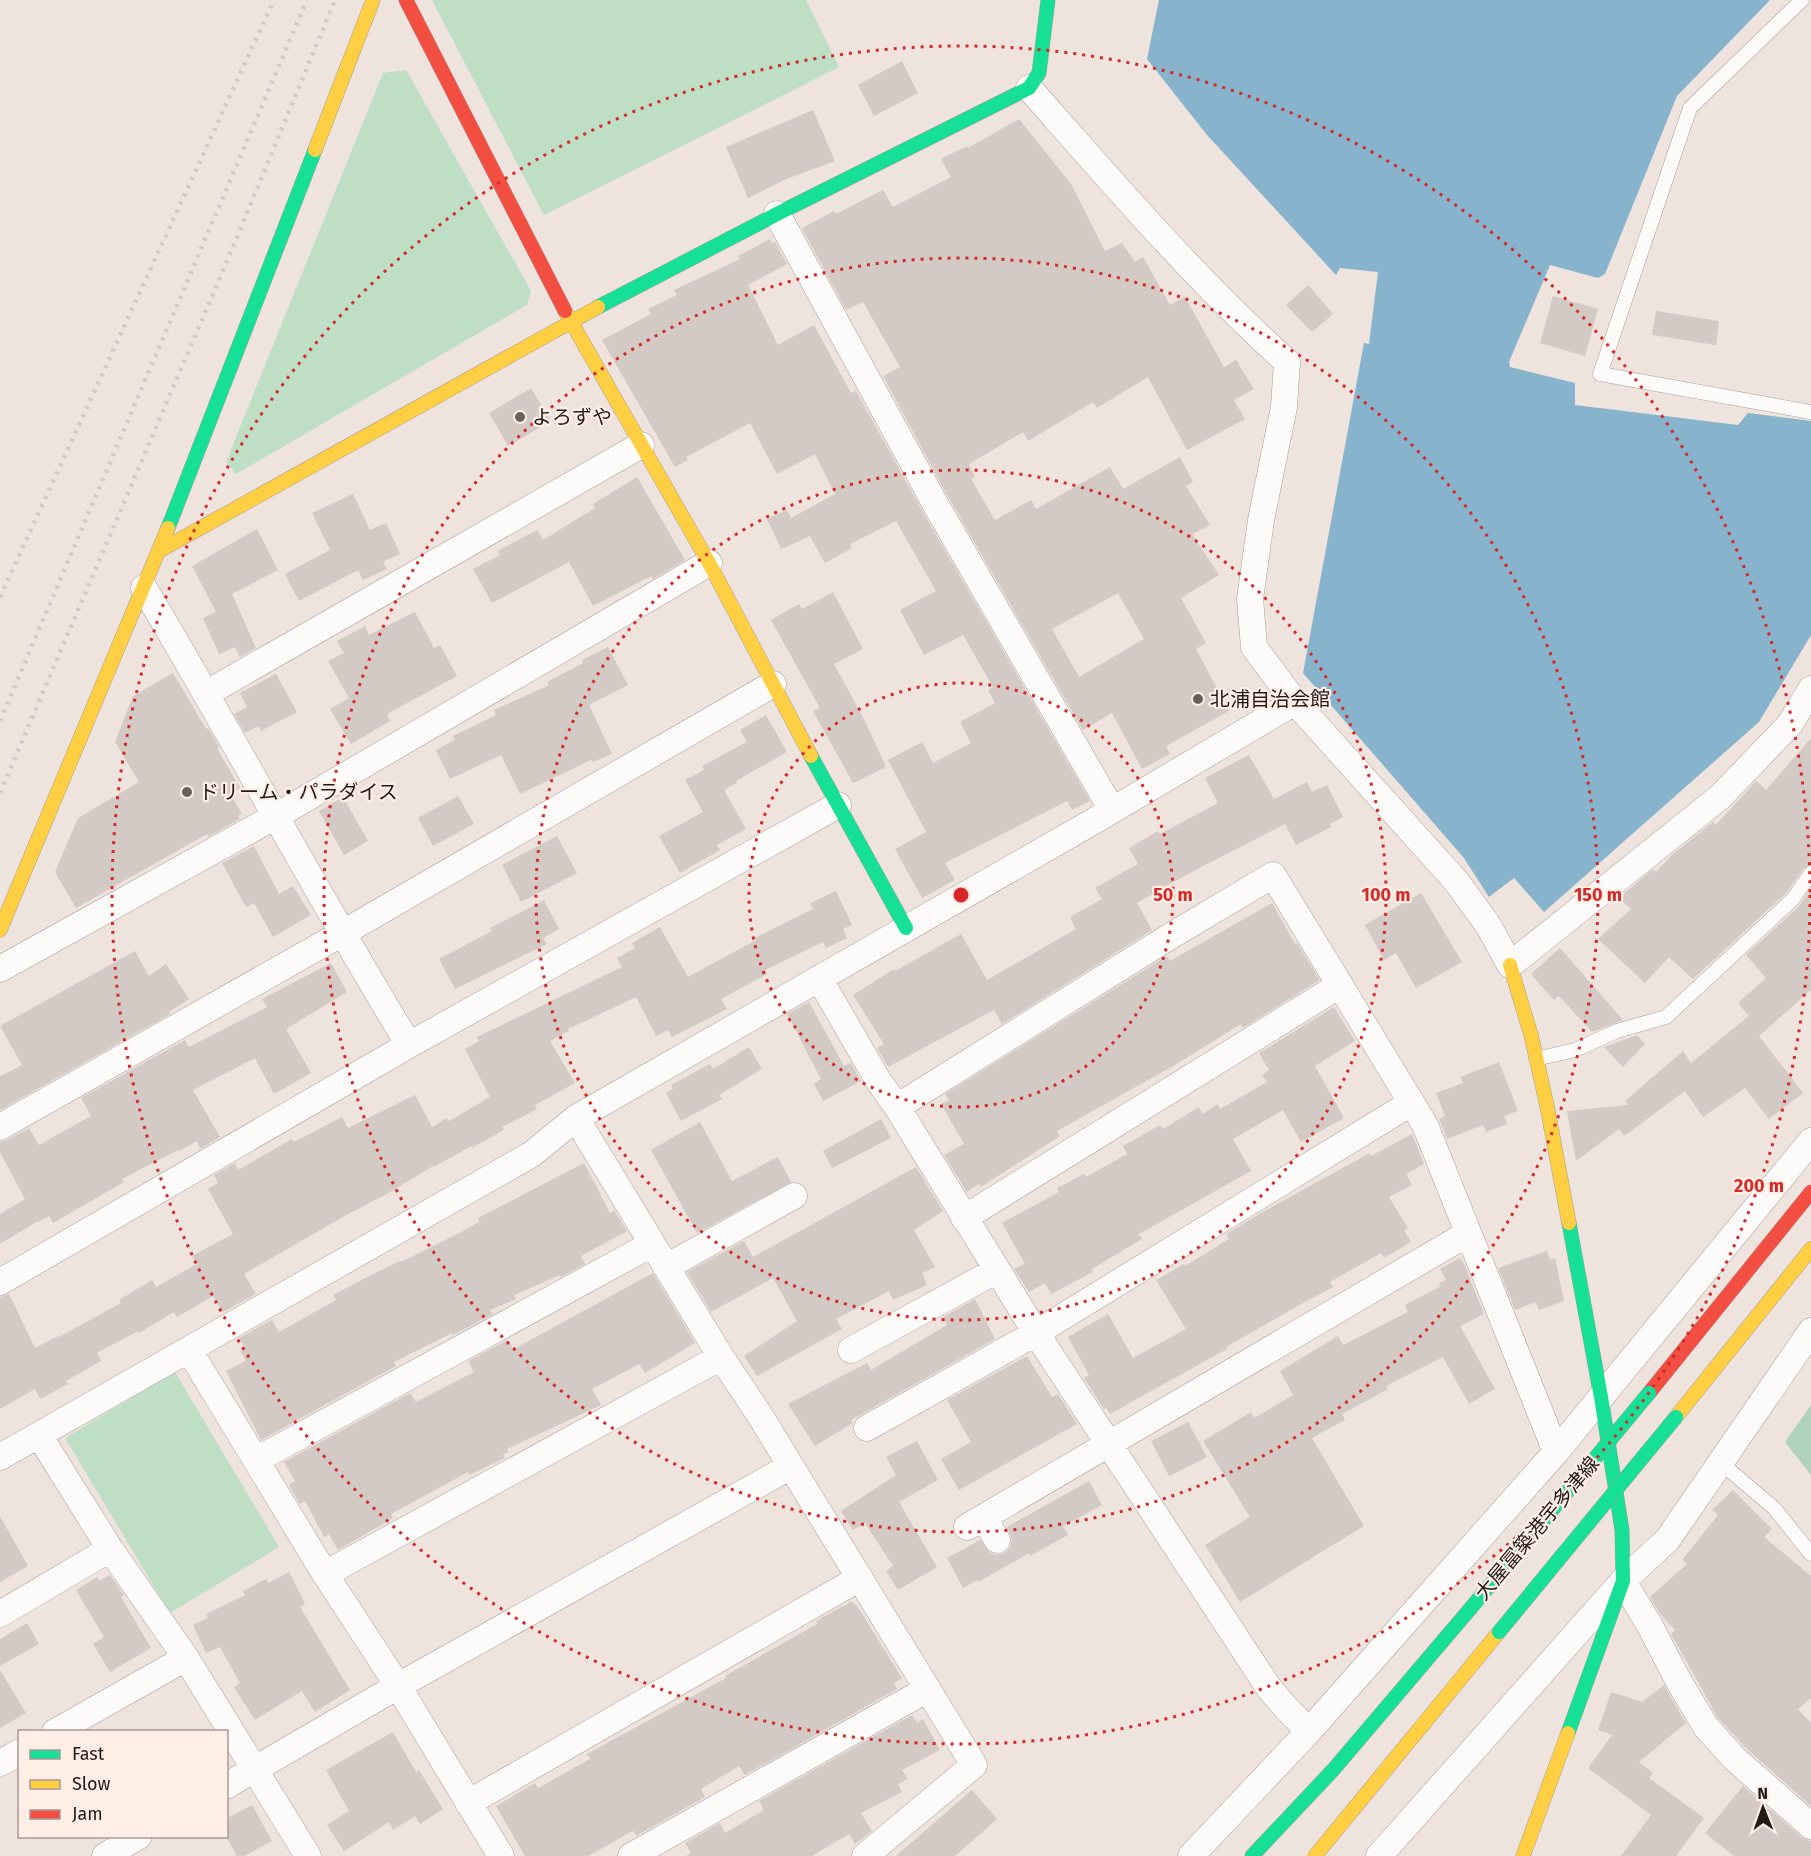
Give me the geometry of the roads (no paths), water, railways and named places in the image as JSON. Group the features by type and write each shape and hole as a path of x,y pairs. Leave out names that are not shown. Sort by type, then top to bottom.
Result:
{"street":[{"path":"0,930 159,551 373,0"},
{"path":"406,0 570,322 709,563 906,928"},
{"path":"159,551 570,322 777,214 1029,88 1039,73 1048,0"},
{"path":"1029,88 1144,217 1255,333 1287,362 1284,407 1260,520 1250,599 1254,647 1295,702 1456,881 1488,925 1510,965 1550,1118 1601,1397 1622,1530 1623,1581 1523,1856"},
{"path":"777,214 937,507 1112,810"},
{"path":"207,693 641,444"},
{"path":"0,969 276,816 709,563"},
{"path":"144,588 207,693 341,934 409,1045"},
{"path":"0,1127 341,934 773,684"},
{"path":"1510,965 1720,797 1790,724 1811,688"},
{"path":"0,1457 532,1154 576,1118 1112,810 1295,702"},
{"path":"0,1282 409,1045 838,805"},
{"path":"897,1107 1273,875 1425,1125 1556,1452"},
{"path":"819,978 878,1080 897,1107 1035,1333 1269,1688 1309,1731"},
{"path":"964,1218 1340,985"},
{"path":"867,1428 1035,1333 1411,1103"},
{"path":"576,1118 720,1356 759,1414 974,1765 865,1856"},
{"path":"1191,1856 1309,1731 1556,1452 1811,1141"},
{"name":"大屋冨築港宇多津線","path":"1252,1856 1333,1770 1470,1609 1649,1393 1811,1192"},
{"path":"666,1267 794,1196"},
{"path":"997,1540 976,1523 1467,1234"},
{"path":"256,1460 652,1244"},
{"name":"大屋冨築港宇多津線","path":"1316,1856 1811,1249"},
{"path":"850,1350 996,1270"},
{"path":"1379,1856 1623,1581 1668,1539 1811,1330"},
{"path":"189,1350 325,1574 398,1686 501,1856"},
{"path":"325,1574 720,1356"},
{"path":"39,1435 110,1549 186,1658 308,1856"},
{"path":"228,1785 398,1686 791,1466"},
{"path":"1622,1530 1638,1539 1653,1541 1668,1539"},
{"path":"0,1614 110,1549"},
{"path":"468,1803 860,1578"},
{"path":"1623,1581 1706,1727 1735,1760 1811,1826"},
{"path":"57,1730 186,1658"},
{"path":"631,1856 928,1689"},
{"path":"0,1763 18,1753"},
{"path":"105,1856 136,1838"}],"lane":[{"path":"1802,0 1690,108 1600,374 1811,412"},
{"path":"1536,1059 1575,1050 1617,1031 1666,1017 1793,899 1811,873"},
{"path":"1721,1463 1774,1508 1811,1554"}],"water":[{"path":"1159,0 1770,0 1677,96 1605,274 1598,278 1550,265 1509,362 1510,367 1575,383 1575,405 1738,425 1748,413 1811,421 1811,635 1759,722 1544,912 1514,878 1489,897 1464,858 1303,673 1364,343 1369,344 1378,272 1340,268 1336,275 1207,135 1147,59"}],"railway":[{"path":"0,597 274,0"},
{"path":"0,721 307,0"},
{"path":"0,793 230,254 335,0"}],"place":[{"name":"よろずや","path":"520,417"},
{"name":"北浦自治会館","path":"1198,699"},
{"name":"ドリーム・パラダイス","path":"187,792"}]}
